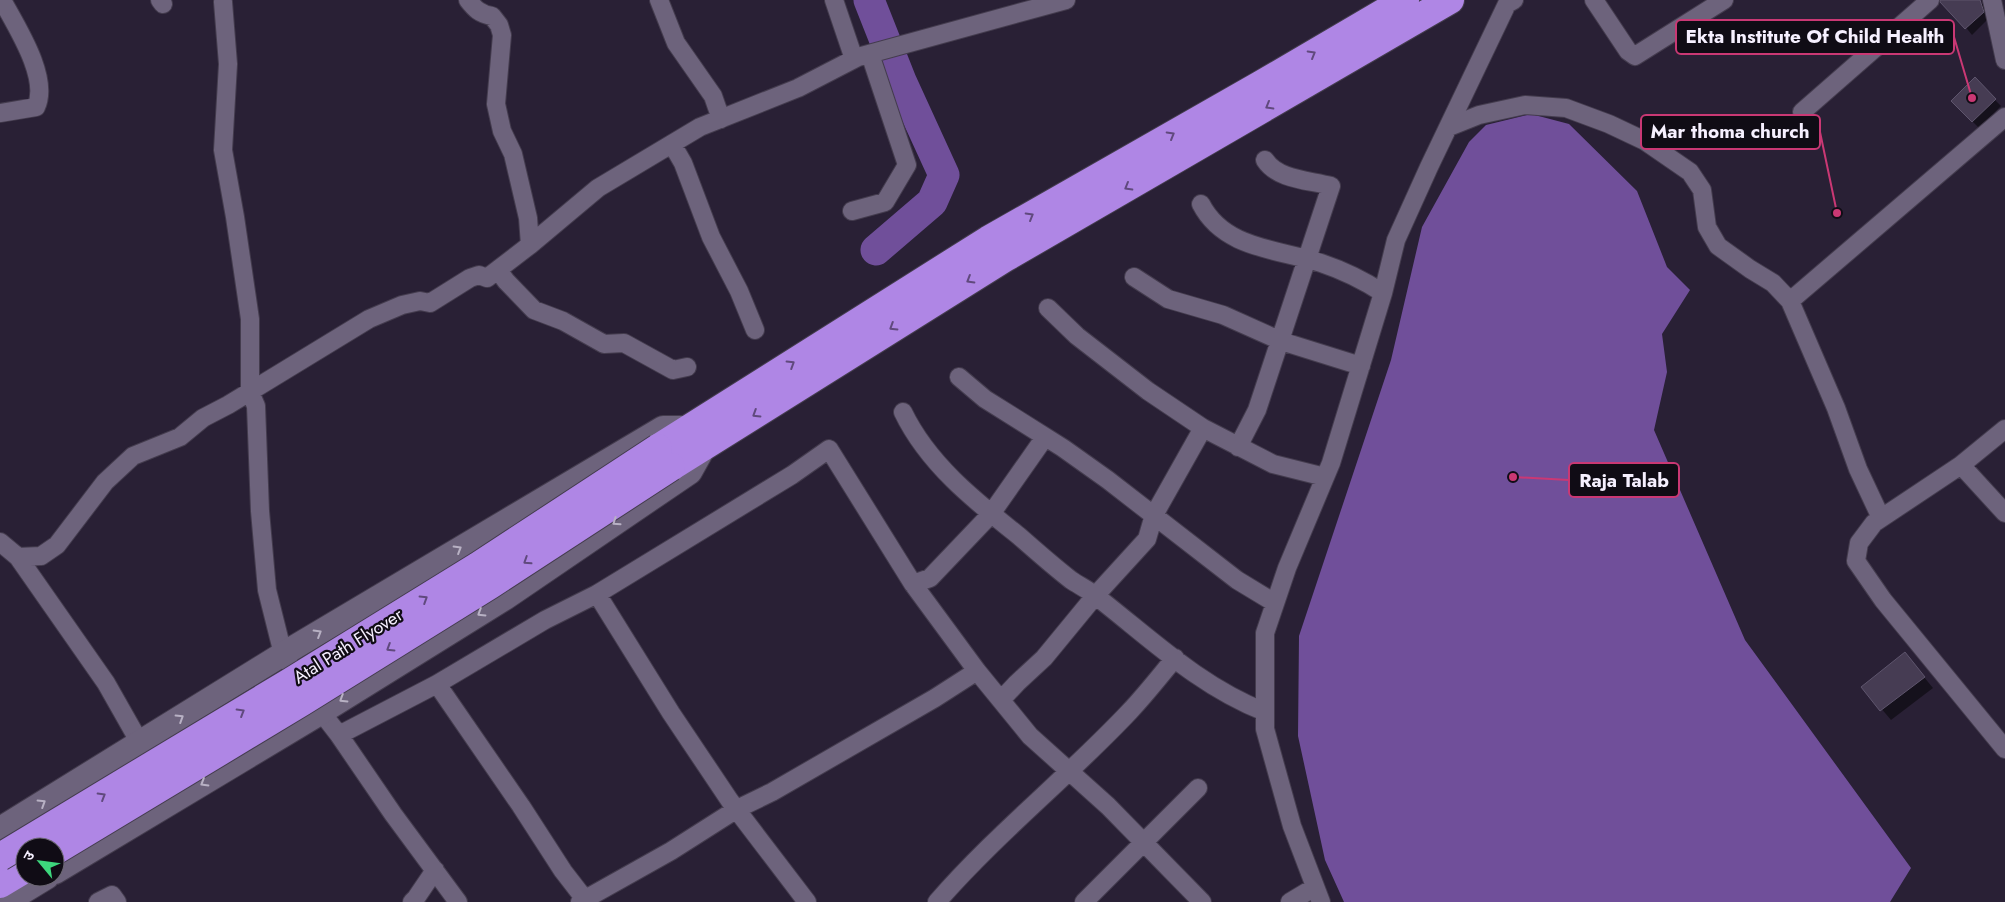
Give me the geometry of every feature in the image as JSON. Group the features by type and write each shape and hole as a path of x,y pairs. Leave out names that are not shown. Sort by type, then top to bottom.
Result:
{"highway":[{"path":"1352,44 1405,0"},
{"path":"1352,44 1450,0"},
{"name":"Atal Path Flyover","path":"0,857 478,566 664,458 997,249 1352,44"},
{"name":"Atal Path Flyover","path":"65,845 302,702 490,585 664,458"},
{"path":"0,884 15,875"}],"street":[{"path":"0,113 36,106 40,98 38,74 2,0"},
{"path":"468,0 476,11 492,16 499,25 502,35 496,104 502,131 514,154 528,218 530,245"},
{"path":"659,0 676,43 713,96 721,119"},
{"path":"834,0 862,56 907,165 885,202 852,211"},
{"path":"18,557 41,556 57,545 104,482 133,456 180,437 203,418 250,392 369,319 402,305 420,301 430,303 470,278 479,275 487,278 598,188 700,127 798,88 862,56 1028,5 1066,0"},
{"path":"1352,44 1398,0"},
{"path":"1352,44 1466,0"},
{"path":"1290,902 1318,894 1292,826 1265,729 1265,633 1287,568 1326,477 1384,293 1396,240 1507,4 1514,0"},
{"path":"1594,0 1628,52 1635,56 1724,0"},
{"path":"1802,112 1930,0"},
{"path":"1992,0 2005,60"},
{"path":"222,1 228,64 223,150 250,320 250,392 256,406 260,510 268,590 283,654 320,713 339,734 393,814 458,902"},
{"path":"1448,127 1479,115 1525,105 1566,108 1609,124 1645,142 1690,172 1702,190 1707,228 1718,246 1773,283 1790,301 1836,408 1858,469 1881,518"},
{"path":"1790,301 2005,117"},
{"path":"672,144 682,163 711,236 739,291 756,330"},
{"path":"1238,447 1257,410 1331,186 1283,175 1270,168 1265,160"},
{"path":"1201,204 1208,217 1226,233 1259,247 1307,259 1361,278 1384,293"},
{"path":"498,270 534,310 563,321 604,344 624,343 673,370 687,367"},
{"path":"1134,277 1168,299 1223,315 1281,341 1361,366"},
{"path":"1048,308 1077,336 1148,391 1204,428 1273,464 1326,477"},
{"path":"959,376 985,399 1063,448 1154,515 1237,580 1275,603"},
{"path":"903,412 910,427 954,481 991,514 1071,579 1205,682 1243,703 1265,712"},
{"path":"0,829 283,654 663,428 697,437 690,472 505,598 320,713 65,866"},
{"path":"1001,700 1016,683 1044,658 1095,596 1146,539 1154,515 1204,428"},
{"path":"2005,429 1961,465 1874,523 1859,543 1856,560 1883,600 2005,749"},
{"path":"913,584 930,578 991,514 1045,437"},
{"path":"339,734 437,684 545,620 597,594 792,475 829,449 913,584 976,671 1030,736 1052,758 1069,770 1108,806 1202,902"},
{"path":"1961,465 2005,514"},
{"path":"0,542 18,557 106,683 140,743"},
{"path":"597,594 671,714 737,809 807,902"},
{"path":"937,902 966,869 1008,831 1130,711 1174,658"},
{"path":"437,684 584,901 671,851 737,809 772,792 935,698 976,671"},
{"path":"1084,902 1198,788"},
{"path":"412,902 435,870"},
{"path":"6,902 31,887"},
{"path":"98,902 112,895 117,902"}],"shaded area":[{"path":"1531,114 1569,124 1637,191 1667,267 1690,290 1662,334 1667,372 1654,430 1745,640 1911,868 1890,902 1344,902 1325,860 1298,736 1299,636 1391,360 1422,227 1469,142 1486,125"}],"building":[{"path":"1940,0 1980,0 1984,12 1965,29"},
{"path":"1975,77 1996,99 1972,122 1951,101"},
{"path":"1905,652 1925,677 1880,711 1861,687"}],"waterway":[{"path":"869,0 901,81 944,175 932,202 876,250"}],"place":[{"name":"Ekta Institute Of Child Health","path":"1972,98"},
{"name":"Mar thoma church","path":"1837,213"},
{"name":"Raja Talab","path":"1513,477"}]}
